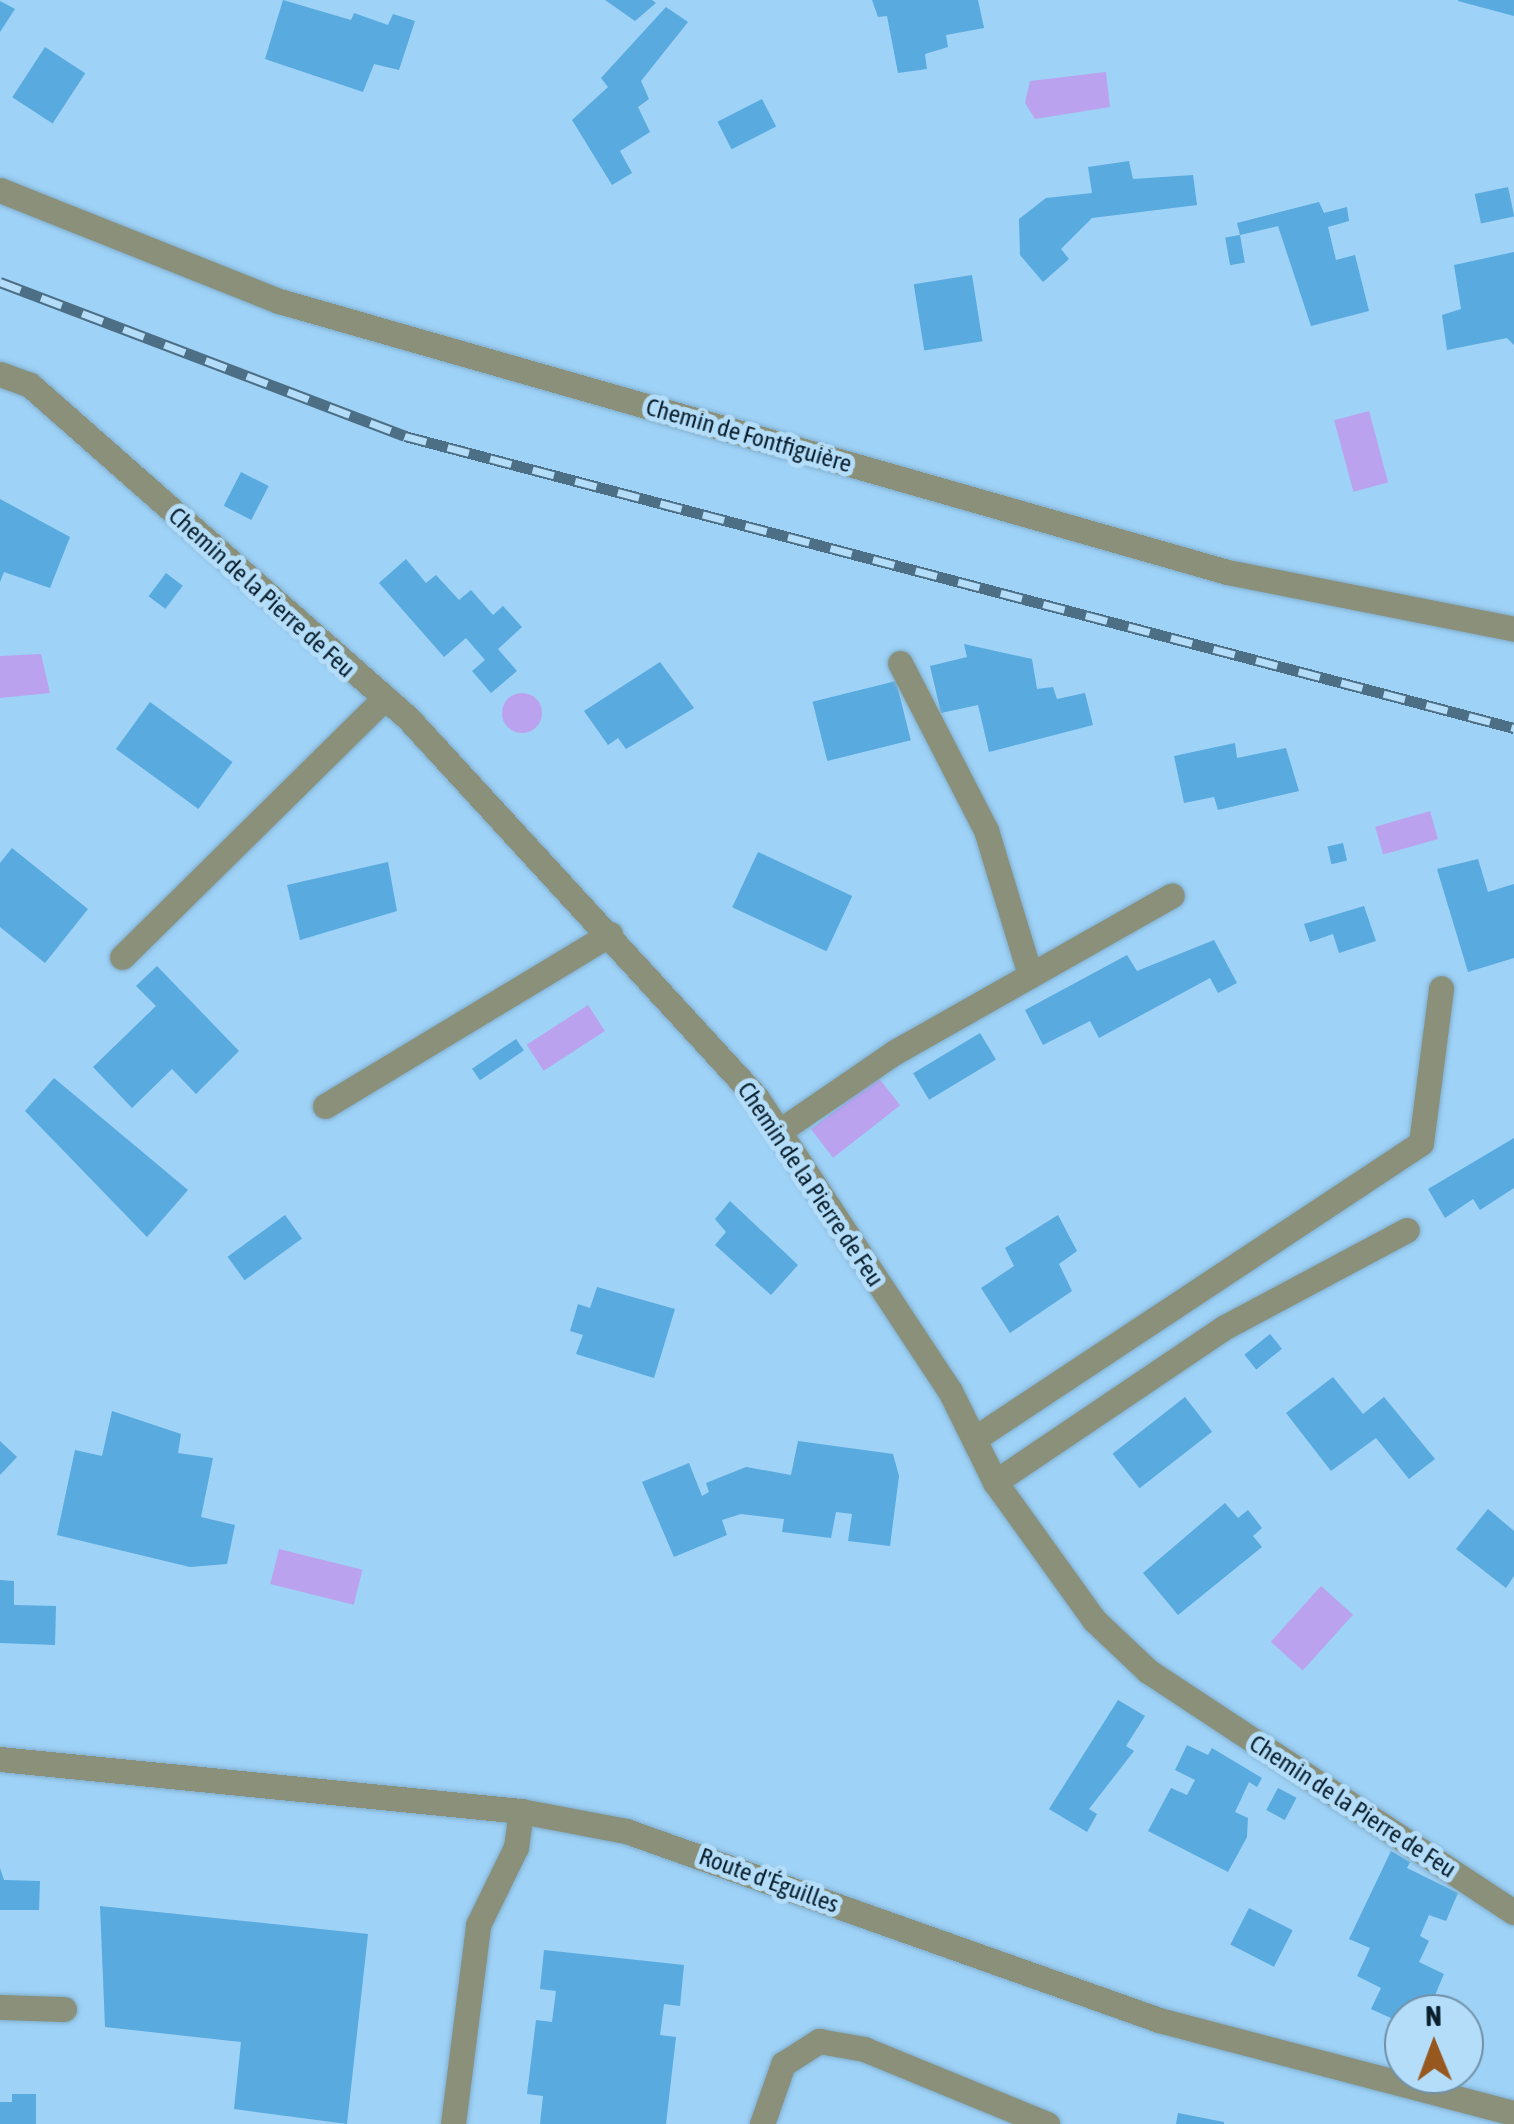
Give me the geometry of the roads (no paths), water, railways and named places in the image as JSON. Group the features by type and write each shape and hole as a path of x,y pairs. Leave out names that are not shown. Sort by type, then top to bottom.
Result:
{"street":[{"name":"Chemin de Fontfiguière","path":"0,190 298,306 1226,572 1514,629"},
{"name":"Chemin de la Pierre de Feu","path":"0,374 30,385 385,698 610,934 781,1130 974,1439 995,1482 1094,1620 1148,1671 1514,1912"},
{"path":"900,663 986,830 1030,975"},
{"path":"122,958 385,698"},
{"path":"781,1130 894,1052 1172,895"},
{"path":"325,1106 610,934"},
{"path":"974,1439 1420,1144 1441,988"},
{"path":"995,1482 1225,1326 1406,1230"},
{"name":"Route d'Éguilles","path":"0,1759 521,1811 663,1843 1159,2020 1514,2113"},
{"path":"453,2124 478,1925 516,1847 521,1811"},
{"path":"0,2008 64,2009"},
{"path":"762,2124 783,2064 819,2041 864,2049 1047,2124"}],"railway":[{"path":"0,282 405,436 1514,728"}]}
